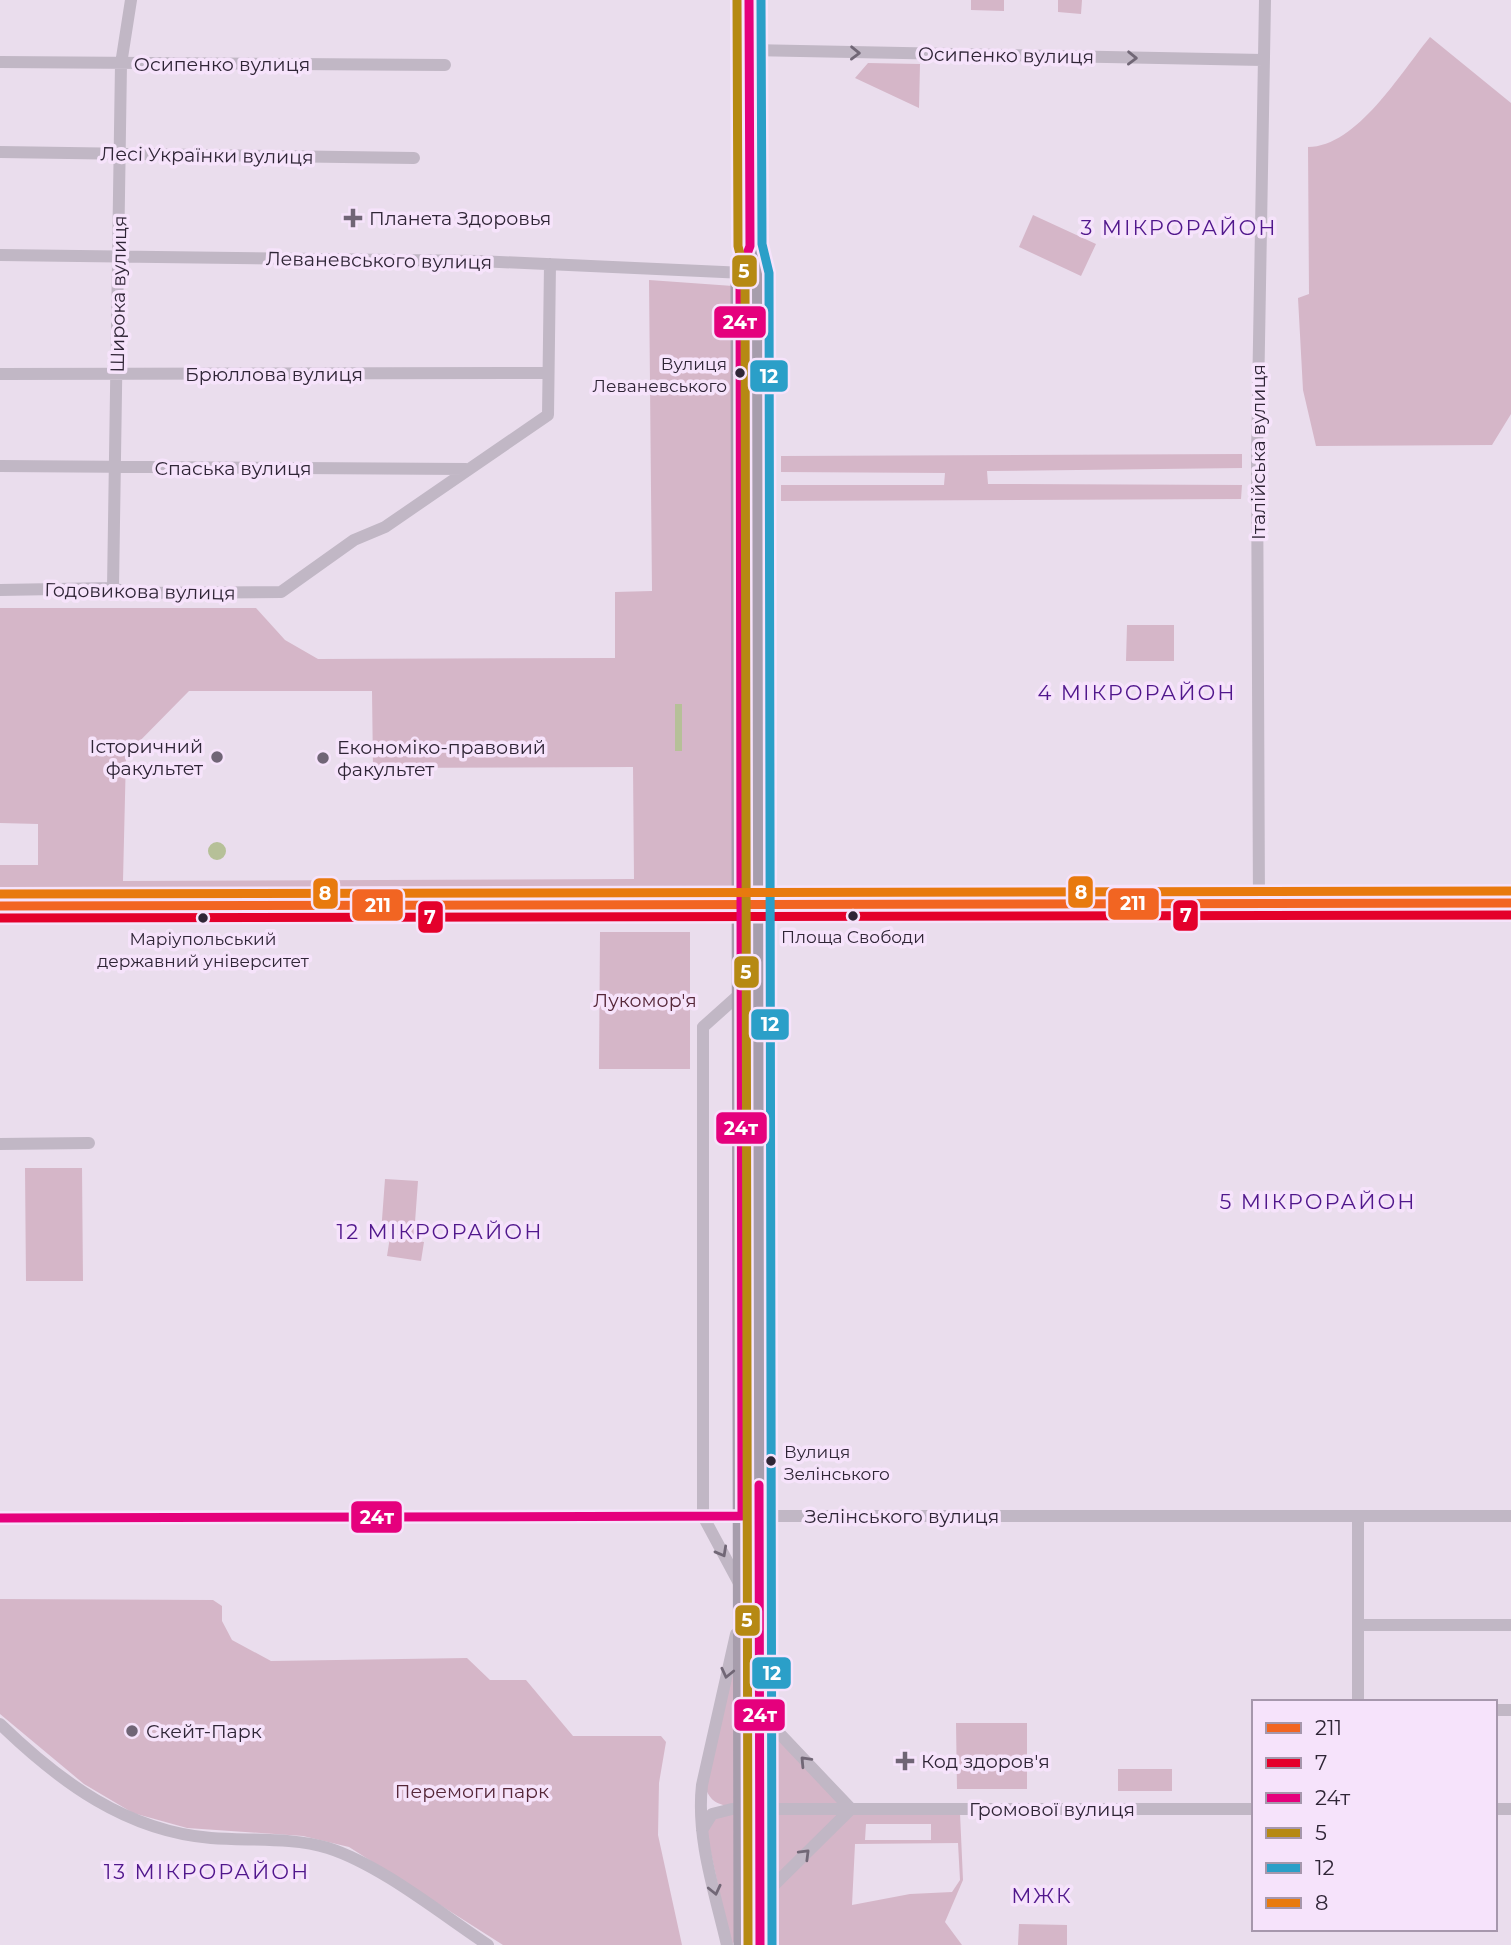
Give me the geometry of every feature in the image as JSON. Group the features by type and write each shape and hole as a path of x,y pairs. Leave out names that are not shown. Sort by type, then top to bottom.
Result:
{"highway":[{"path":"741,1944 742,1597 751,1516 749,0"},
{"path":"741,1944 760,1899 759,1713 751,1516 741,993 750,906"}],"main road":[{"path":"0,906 1511,903"}],"street":[{"name":"Широка вулиця","path":"113,588 121,64 131,0"},
{"name":"Італійська вулиця","path":"1259,904 1257,456 1265,0"},
{"name":"Осипенко вулиця","path":"749,50 1263,60"},
{"name":"Осипенко вулиця","path":"0,62 445,65"},
{"name":"Лесі Українки вулиця","path":"0,152 414,158"},
{"name":"Леваневського вулиця","path":"0,255 550,264 749,273"},
{"path":"466,469 548,415 550,264"},
{"name":"Брюллова вулиця","path":"0,373 548,373"},
{"name":"Спаська вулиця","path":"0,466 466,469"},
{"name":"Годовикова вулиця","path":"0,590 113,588 130,593 281,592 354,540 385,527 466,469"},
{"path":"741,993 703,1027 703,1516 742,1597 702,1785 702,1834 741,1944"},
{"path":"0,1144 89,1143"},
{"path":"1358,1516 1358,1700"},
{"name":"Зелінського вулиця","path":"0,1518 1511,1516"},
{"path":"1358,1625 1511,1625"},
{"path":"759,1713 851,1809 760,1899"},
{"path":"0,1724 79,1790 130,1820 186,1836 303,1844 346,1854 488,1945"},
{"path":"702,1785 709,1802 726,1809 706,1821 702,1834"},
{"name":"Громової вулиця","path":"777,1809 1252,1809"}],"green space":[{"path":"971,0 1004,0 1004,11 971,10"},
{"path":"1058,0 1082,0 1081,14 1058,12"},
{"path":"1430,37 1511,103 1511,414 1492,445 1316,446 1303,390 1298,298 1309,294 1308,147 1326,144 1344,135 1360,121 1392,87"},
{"path":"868,63 920,64 919,108 855,78"},
{"path":"1033,215 1096,244 1081,276 1019,247"},
{"path":"649,280 733,286 736,901 0,901 0,865 38,865 38,824 0,823 0,608 256,608 285,640 318,659 615,658 615,592 652,591","holes":["189,691 372,691 373,768 633,767 634,879 123,881 126,755"]},
{"path":"1242,454 1242,468 987,471 988,484 1242,485 1241,499 781,501 781,485 944,485 945,473 781,472 781,456"},
{"path":"1127,625 1174,625 1174,661 1126,661"},
{"name":"Лукомор'я","path":"600,932 690,932 690,1069 599,1069"},
{"path":"25,1168 82,1168 83,1281 26,1281"},
{"path":"385,1179 418,1181 414,1236 381,1233"},
{"path":"390,1237 424,1242 421,1261 387,1256"},
{"name":"Перемоги парк","path":"0,1599 213,1600 222,1606 222,1621 232,1640 271,1661 467,1658 490,1680 526,1680 573,1736 661,1736 666,1742 659,1783 658,1835 682,1945 503,1945 349,1847 303,1836 187,1828 133,1813 84,1784 0,1714"},
{"path":"735,1651 735,1806 717,1803 706,1789"},
{"path":"956,1723 1027,1723 1027,1789 957,1789"},
{"path":"776,1735 842,1806 773,1806 773,1738"},
{"path":"1118,1769 1172,1769 1172,1791 1118,1791"},
{"path":"735,1813 735,1941 731,1945 706,1830 715,1817"},
{"path":"773,1813 841,1813 777,1877 773,1874"},
{"path":"853,1813 960,1813 963,1880 945,1922 962,1945 770,1945 770,1894","holes":["866,1824 931,1824 931,1840 865,1840","958,1843 960,1880 952,1892 910,1894 852,1905 855,1844"]},
{"path":"1019,1924 1067,1925 1067,1945 1018,1945"}],"shaded area":[{"path":"675,704 682,704 682,751 675,751"},
{"path":"213,842 221,842 226,851 224,858 213,860 208,855 208,847"}],"transit line":[{"name":"5","path":"737,0 738,246 745,275 748,1945"},
{"name":"24т","path":"0,1518 742,1516 740,272 750,246 749,0"},
{"name":"12","path":"761,0 762,244 769,273 772,1945"},
{"name":"8","path":"0,894 1511,891"},
{"name":"211","path":"0,906 1511,903"},
{"name":"7","path":"0,918 1511,915"},
{"name":"24т","path":"759,1485 760,1945"}],"place":[{"name":"Планета Здоровья","path":"353,218"},
{"name":"Вулиця Леваневського","path":"740,373"},
{"name":"Історичний факультет","path":"217,757"},
{"name":"Економіко-правовий факультет","path":"323,758"},
{"name":"Площа Свободи","path":"853,916"},
{"name":"Маріупольський державний університет","path":"203,918"},
{"name":"Вулиця Зелінського","path":"771,1461"},
{"name":"Скейт-Парк","path":"132,1731"},
{"name":"Код здоров'я","path":"905,1761"}],"district":[{"name":"3 МІКРОРАЙОН","path":"1179,228"},
{"name":"4 МІКРОРАЙОН","path":"1137,693"},
{"name":"5 МІКРОРАЙОН","path":"1318,1202"},
{"name":"12 МІКРОРАЙОН","path":"440,1232"},
{"name":"13 МІКРОРАЙОН","path":"207,1872"},
{"name":"МЖК","path":"1042,1896"}]}
